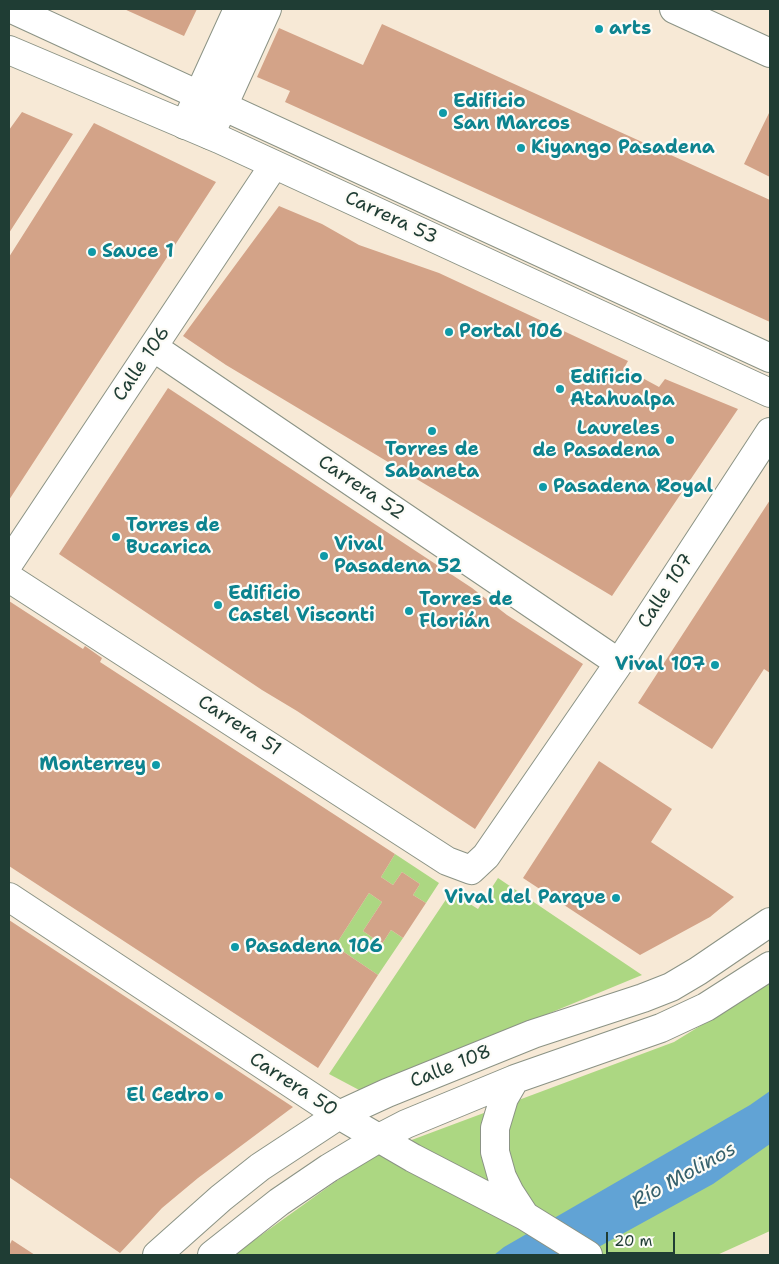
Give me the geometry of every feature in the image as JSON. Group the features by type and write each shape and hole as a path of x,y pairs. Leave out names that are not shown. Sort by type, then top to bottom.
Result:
{"street":[{"name":"Carrera 53","path":"12,9 770,358"},
{"path":"186,125 238,9"},
{"path":"210,135 267,9"},
{"path":"674,9 767,45"},
{"name":"Carrera 53","path":"9,50 210,135 770,393"},
{"name":"Calle 106","path":"9,563 274,165"},
{"name":"Carrera 52","path":"153,346 619,663"},
{"name":"Calle 107","path":"471,870 486,856 619,663 770,432"},
{"name":"Carrera 51","path":"9,578 447,861 471,870"},
{"name":"Carrera 50","path":"9,897 339,1115 531,1220 588,1255"},
{"name":"Calle 108","path":"157,1255 260,1167 339,1115 387,1093 533,1034 644,998 670,987 770,922"},
{"name":"Calle 108","path":"212,1255 314,1177 378,1138 406,1124 515,1079 660,1028 706,1007 770,966"},
{"path":"515,1079 504,1098 495,1128 495,1152 502,1177 510,1194 531,1220"}],"green space":[{"path":"395,854 439,883 426,903 413,895 420,884 402,872 393,885 381,877"},
{"path":"498,878 642,975 361,1091 329,1074 451,892 478,909"},
{"path":"369,893 382,902 363,931 382,944 391,930 403,938 378,975 335,946"},
{"path":"770,983 770,1231 717,1255 235,1255 374,1154 674,1042"}],"water":[{"name":"Río Molinos","path":"770,1091 770,1144 713,1184 584,1255 494,1255 504,1247 750,1105"}],"building":[{"path":"124,9 197,9 184,36"},
{"path":"382,24 770,200 770,322 285,102 290,91 257,77 279,28 363,65"},
{"path":"770,111 770,177 744,164"},
{"path":"22,112 73,134 9,233 9,130"},
{"path":"94,123 216,182 9,500 9,257"},
{"path":"279,206 322,224 359,245 439,273 628,361 624,368 659,387 665,379 738,409 612,596 226,365 183,336"},
{"path":"168,388 472,588 507,615 583,664 475,829 297,711 262,690 59,554"},
{"name":"Vival 107","path":"770,500 770,673 764,669 712,749 638,703"},
{"path":"9,601 83,649 85,646 102,658 100,662 395,854 381,877 393,885 402,872 420,884 413,895 426,903 403,938 391,930 382,944 363,931 382,902 369,893 335,946 378,975 318,1068 9,866"},
{"path":"599,761 672,809 651,842 734,897 710,917 640,955 523,878"},
{"path":"9,920 293,1107 198,1178 162,1208 120,1253 9,1177"},
{"path":"12,1240 35,1255 9,1255 9,1246"}],"place":[{"name":"arts","path":"599,29"},
{"name":"Edificio San Marcos","path":"443,113"},
{"name":"Kiyango Pasadena","path":"521,148"},
{"name":"Sauce 1","path":"92,252"},
{"name":"Portal 106","path":"449,332"},
{"name":"Edificio Atahualpa","path":"560,389"},
{"name":"Torres de Sabaneta","path":"432,431"},
{"name":"Laureles de Pasadena","path":"670,440"},
{"name":"Pasadena Royal","path":"543,487"},
{"name":"Torres de Bucarica","path":"116,537"},
{"name":"Vival Pasadena 52","path":"324,556"},
{"name":"Edificio Castel Visconti","path":"218,605"},
{"name":"Torres de Florián","path":"409,611"},
{"name":"Vival 107","path":"715,665"},
{"name":"Monterrey","path":"156,765"},
{"name":"Vival del Parque","path":"616,898"},
{"name":"Pasadena 106","path":"235,947"},
{"name":"El Cedro","path":"219,1096"}]}
